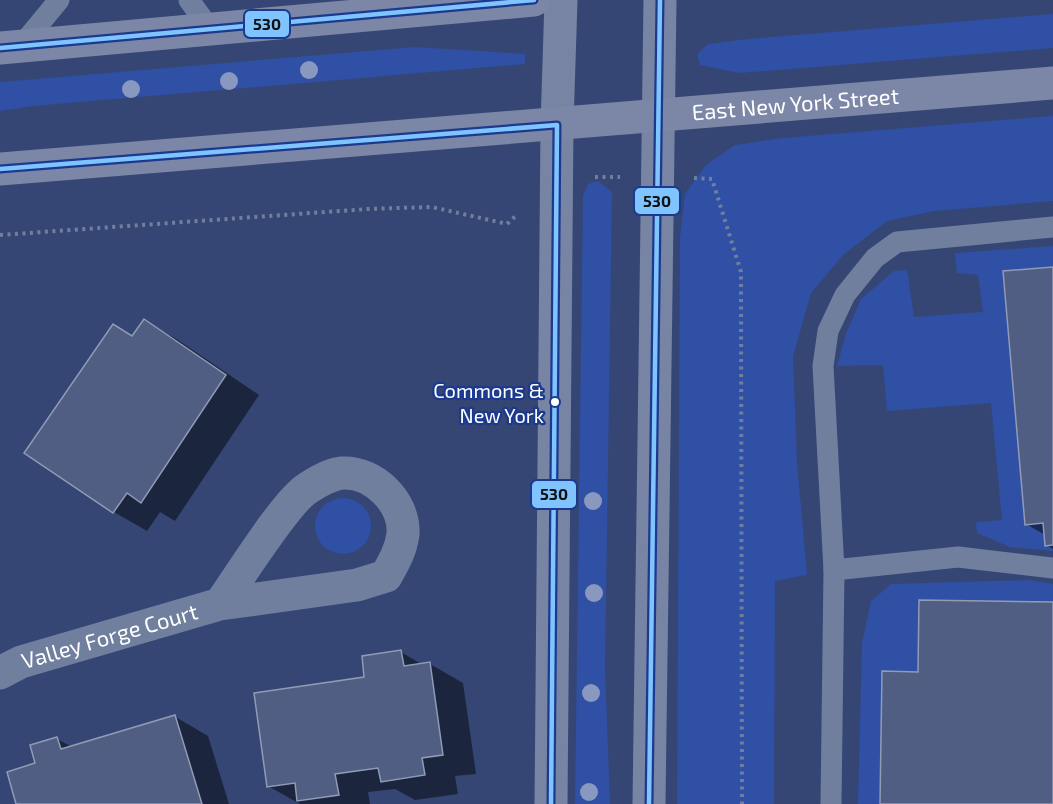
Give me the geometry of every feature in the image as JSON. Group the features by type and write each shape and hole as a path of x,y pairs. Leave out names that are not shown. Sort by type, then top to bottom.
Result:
{"main road":[{"path":"10,47 534,0"},
{"name":"East New York Street","path":"0,169 1053,83"}],"street":[{"path":"551,804 557,125 561,0"},
{"path":"649,804 660,0"},
{"name":"Valley Forge Court","path":"0,673 21,662 220,604 357,585 386,576 398,554 403,532 400,513 387,491 367,477 341,473 306,488 220,604"}],"lane":[{"path":"10,47 59,0"},
{"path":"189,0 210,29"},
{"path":"831,804 834,570 823,366 828,331 845,295 875,258 897,242 1053,227"},
{"path":"834,570 958,557 1053,568"}],"path":[{"path":"0,235 368,209 432,207 507,224 557,177 656,176 712,179 741,272 742,804"}],"shaded area":[{"path":"1053,14 1053,48 740,73 700,65 697,54 708,44 748,39"},
{"path":"415,47 525,54 525,64 33,106 0,111 0,82"},
{"path":"1053,116 1053,201 934,211 887,221 843,255 811,293 793,356 797,462 807,575 775,581 774,804 677,804 680,237 685,194 706,165 735,145 783,138"},
{"path":"598,181 612,192 605,668 610,804 575,804 583,196 588,184"},
{"path":"1053,246 1053,267 1003,271 1025,525 1043,523 1045,546 1053,545 1053,551 1010,547 977,533 976,522 1002,520 991,403 887,411 883,365 837,366 846,334 861,299 894,271 907,270 914,317 983,312 978,275 957,273 955,253"},
{"path":"337,498 349,498 359,502 367,510 371,526 367,542 359,550 349,554 337,554 327,550 319,542 315,532 315,520 319,510 327,502"},
{"path":"1029,580 1053,584 1053,602 918,672 883,671 880,804 858,804 862,643 871,601 891,584"}],"building":[{"path":"1053,267 1053,545 1045,546 1043,523 1025,525 1003,271"},
{"path":"144,319 226,375 141,503 127,493 113,513 24,453 113,324 132,336"},
{"path":"919,600 1053,602 1053,804 880,804 882,671 918,672"},
{"path":"401,650 404,666 430,662 443,755 422,758 425,775 381,782 378,768 335,774 339,795 297,801 295,783 267,787 254,693 364,677 362,656"},
{"path":"175,715 202,804 16,804 7,772 35,763 30,745 57,737 61,749"}],"transit line":[{"name":"530","path":"0,48 534,0"},
{"name":"530","path":"649,804 660,0"},
{"name":"530","path":"0,169 557,125 551,804"}],"place":[{"name":"Commons & New York","path":"555,402"}]}
